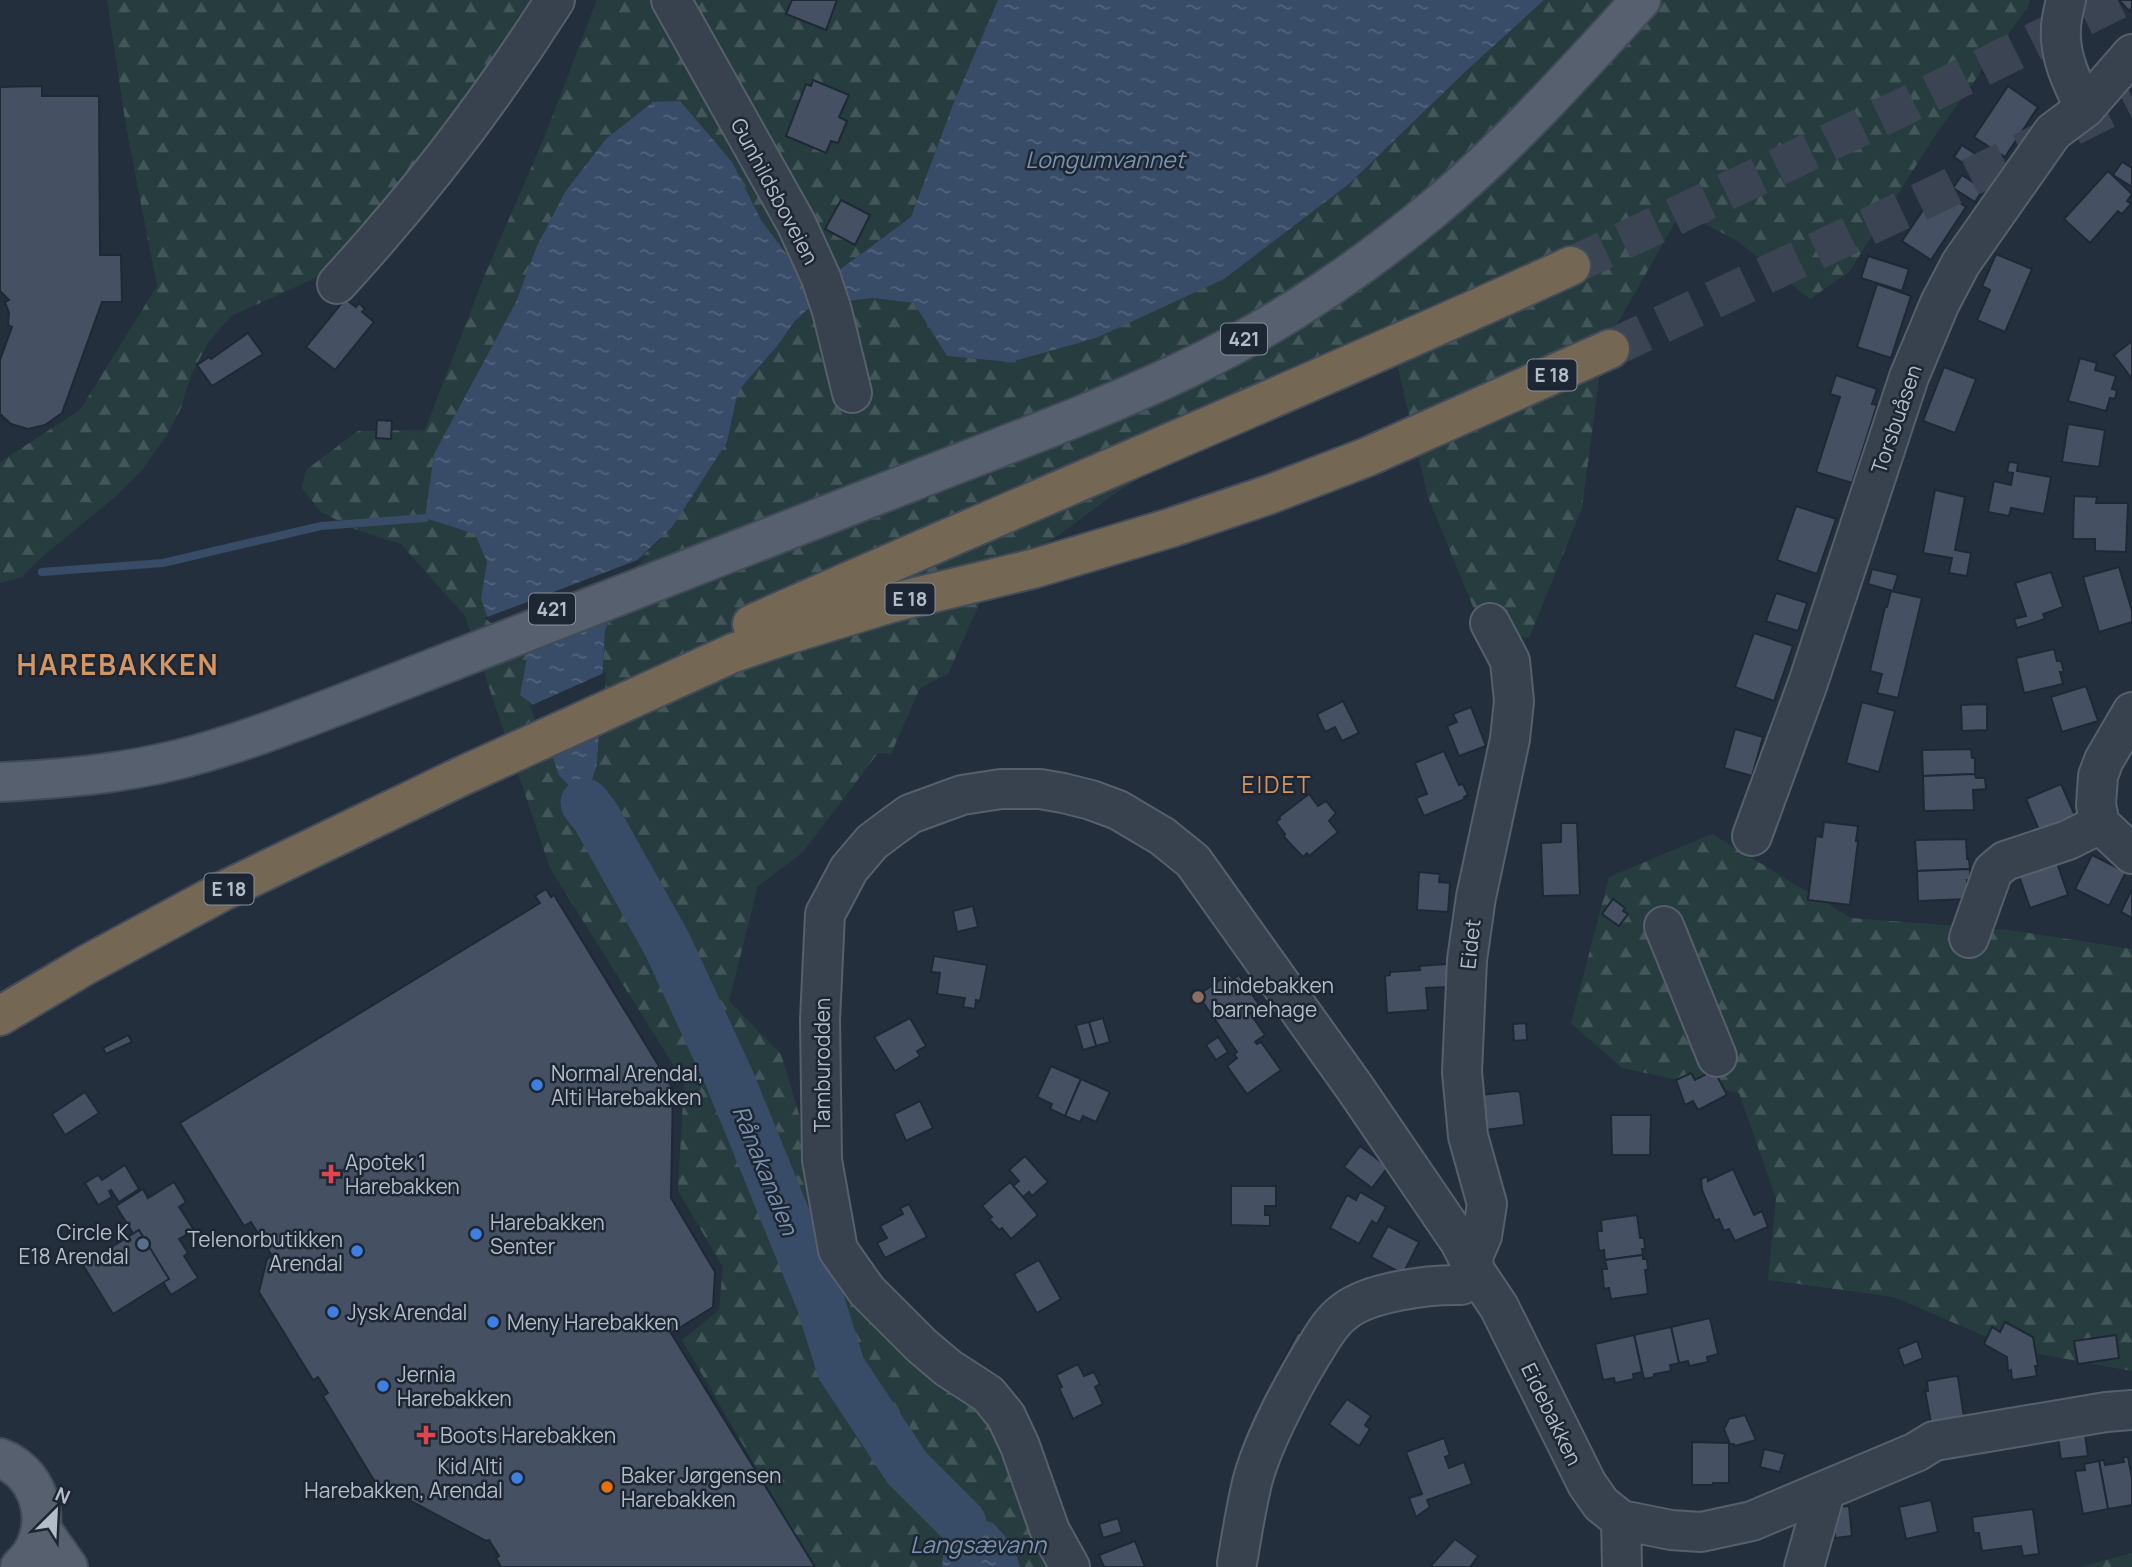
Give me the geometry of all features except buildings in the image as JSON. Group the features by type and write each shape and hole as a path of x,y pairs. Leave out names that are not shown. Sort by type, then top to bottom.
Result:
{"highway":[{"name":"E 18","path":"0,989 78,943 216,872 653,679 862,575 1314,382 1571,265"},
{"name":"E 18","path":"653,679 891,603 1036,568 1269,495 1367,457 1610,349"},
{"name":"E 18","path":"0,1016 86,965 460,765"}],"main road":[{"name":"421","path":"758,535 1115,388 1202,347 1296,293 1394,224 1471,158 1619,0"},
{"name":"421","path":"0,782 52,780 116,772 180,759 239,742 350,694 758,535 1120,400 1219,353 1303,304 1383,249 1468,179 1535,115 1641,0"},
{"name":"421","path":"0,769 114,759 177,746 350,694"},
{"path":"0,1458 21,1470 32,1483 39,1497 42,1513 42,1530 36,1546 20,1567"},
{"path":"42,1530 68,1567"}],"street":[{"path":"337,284 379,239 447,155 521,55 555,0"},
{"name":"Gunhildsboveien","path":"671,0 796,223 826,295 852,393"},
{"path":"2066,0 2061,27 2064,59 2085,108"},
{"name":"Torsbuåsen","path":"1752,836 1808,683 1909,377 1940,303 1961,263 2053,132 2085,108 2132,54"},
{"name":"Eidet","path":"1467,1276 1482,1236 1487,1204 1468,1136 1462,1072 1467,960 1476,897 1510,739 1514,701 1510,661 1490,623"},
{"path":"2132,712 2104,760 2098,776 2096,805 2100,824 2132,854"},
{"name":"Tamburodden","path":"1070,1567 1050,1531 1020,1446 1006,1416 988,1394 948,1368 922,1346 867,1291 838,1250 822,1160 820,1020 825,914 849,869 872,842 910,814 962,795 1001,789 1040,789 1091,800 1162,836 1193,860"},
{"path":"1969,938 1993,871 2005,861 2068,840 2100,824"},
{"name":"Eidebakken","path":"1193,860 1460,1242 1467,1276 1499,1307 1587,1484 1601,1503 1621,1520"},
{"path":"1664,926 1717,1057"},
{"path":"1237,1563 1253,1480 1263,1450 1302,1371 1328,1328 1343,1312 1361,1301 1467,1276"},
{"path":"1622,1567 1621,1520 1671,1530 1701,1532 1752,1521 1916,1452 1934,1441 2092,1414 2132,1410"},
{"path":"1804,1567 1822,1503 1818,1493"}],"green space":[{"path":"107,0 557,0 331,271 231,316 208,343 191,375 181,408 167,435 142,470 116,496 22,577 0,583 0,462 80,410 157,286 126,126"},
{"path":"597,0 998,0 954,102 911,217 834,274 805,279 761,220 732,162 565,192 537,246 516,302 434,454 487,562 481,598 528,652 534,704 585,803 597,764 605,631 629,568 658,542 727,442 738,391 794,322 811,306 872,298 914,303 948,356 1011,362 1224,279 1349,184 1544,0 2030,0 2028,7 1936,134 1849,272 1810,299 1736,240 1681,212 1603,349 1582,508 1529,638 1483,631 1428,497 1393,346 1255,408 1117,492 1005,575 981,600 948,674 920,688 891,754 878,753 803,852 758,886 729,1001 781,1054 813,1161 887,1304 1007,1410 1079,1567 1020,1567 1014,1546 962,1523 944,1545 942,1567 814,1567 682,1340 719,1310 723,1267 678,1191 684,1082 550,868 465,616 401,544 357,530 321,512 302,488 306,470 358,431 425,430 483,279 544,138"},
{"path":"1712,834 1851,918 2009,930 2132,949 2132,1371 2017,1350 1894,1297 1768,1280 1776,1198 1739,1093 1622,1068 1571,1023 1609,877"},
{"path":"2132,1553 2132,1567 2080,1567"}],"water":[{"name":"Longumvannet","path":"998,0 1544,0 1349,184 1224,279 1096,338 1011,362 947,356 914,303 872,298 811,306 794,322 738,391 727,442 672,527 629,568 605,631 597,764 585,803 559,775 534,705 520,695 528,652 487,616 481,598 487,562 475,534 425,518 434,454 516,302 537,246 565,192 606,139 653,102 680,101 732,162 761,220 805,279 834,274 911,217 954,102"},
{"name":"Langsævann","path":"966,1515 993,1523 1014,1546 1020,1567 942,1567 944,1545"}],"pier":[{"path":"648,556 520,649 485,618"},
{"path":"606,672 603,725 546,750 530,706"}],"waterway":[{"path":"42,572 163,563 321,526 425,518"},
{"name":"Rånakanalen","path":"585,803 596,817 667,944 730,1080 820,1301 841,1368 907,1468 962,1523"}],"tunnel":[{"path":"1571,266 1897,110 2118,0"},
{"path":"1610,349 1947,189 2132,97"}],"place":[{"name":"Lindebakken barnehage","path":"1198,997"},
{"name":"Normal Arendal, Alti Harebakken","path":"537,1085"},
{"name":"Apotek 1 Harebakken","path":"331,1174"},
{"name":"Harebakken Senter","path":"476,1234"},
{"name":"Circle K E18 Arendal","path":"143,1244"},
{"name":"Telenorbutikken Arendal","path":"357,1251"},
{"name":"Jysk Arendal","path":"333,1312"},
{"name":"Meny Harebakken","path":"493,1322"},
{"name":"Jernia Harebakken","path":"383,1386"},
{"name":"Boots Harebakken","path":"426,1435"},
{"name":"Kid Alti Harebakken, Arendal","path":"517,1478"},
{"name":"Baker Jørgensen Harebakken","path":"607,1487"}],"district":[{"name":"HAREBAKKEN","path":"118,664"},
{"name":"EIDET","path":"1277,784"}]}
